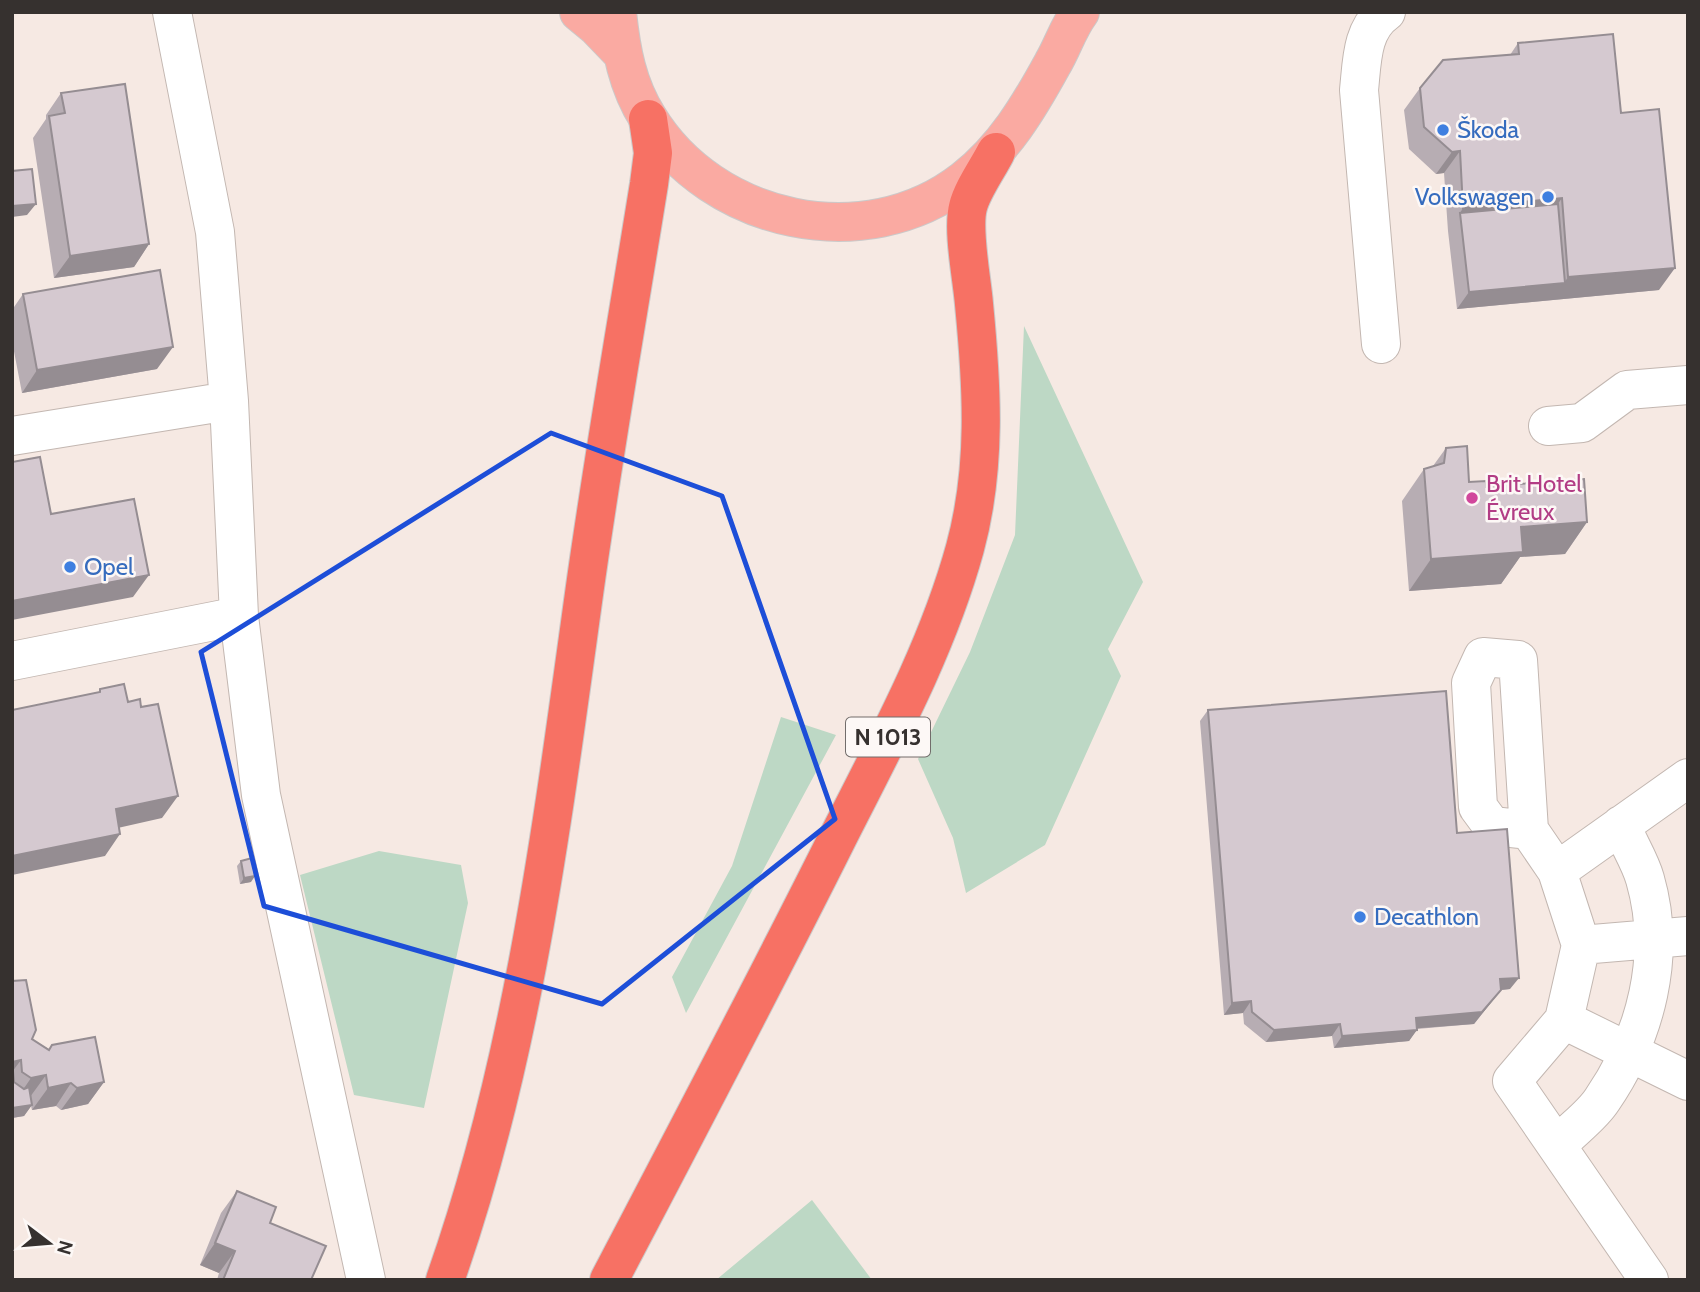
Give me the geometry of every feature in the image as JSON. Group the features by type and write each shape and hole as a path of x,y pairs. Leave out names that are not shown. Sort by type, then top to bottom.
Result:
{"highway":[{"path":"445,1280 464,1228 507,1066 540,895 587,574 649,184 653,153 648,119"},
{"name":"N 1013","path":"610,1280 921,672 947,603 965,547 977,492 982,434 980,379 967,234 968,207 996,152"}],"main road":[{"path":"579,12 621,52"},
{"path":"617,12 621,52 632,87 648,119 676,155 701,176 749,205 792,219 836,223 881,218 923,204 962,182 996,152 1019,122 1053,63 1069,26 1080,12"},
{"path":"1037,87 1051,39 1053,12"}],"street":[{"path":"173,12 215,232 229,401 239,616 261,795 366,1280"},
{"path":"1381,344 1359,90 1363,49 1375,20 1386,12"},
{"path":"1548,426 1582,424 1627,390 1688,385"},
{"path":"12,436 229,401"},
{"path":"12,661 239,616"},
{"path":"1557,871 1688,778"},
{"path":"1558,1146 1601,1102 1630,1053 1671,937 1620,825"},
{"path":"1530,830 1557,871 1581,945 1564,1020 1512,1081 1649,1280"},
{"path":"1581,945 1671,937"},
{"path":"1564,1020 1688,1081"}],"highlighted area":[{"path":"551,433 722,496 835,819 602,1004 264,906 201,652"}],"green space":[{"path":"1024,326 1143,582 1108,649 1121,676 1045,845 966,893 953,838 918,759 970,652 1015,535"},
{"path":"781,717 836,735 686,1013 672,977 732,866"},
{"path":"379,851 461,865 468,903 424,1108 354,1095 300,875"},
{"path":"812,1200 872,1280 716,1280"}],"building":[{"name":"Volkswagen","path":"1613,34 1621,113 1659,109 1675,268 1568,277 1562,198 1463,208 1460,151 1452,152 1424,127 1420,88 1443,60 1519,54 1518,43"},
{"path":"125,84 149,244 70,256 49,116 65,113 61,93"},
{"path":"32,169 36,204 12,206 12,171"},
{"path":"1558,204 1565,283 1469,292 1460,213"},
{"path":"160,270 173,347 37,370 23,294"},
{"path":"1467,446 1469,482 1486,481 1486,487 1502,486 1502,480 1518,479 1518,484 1584,479 1587,522 1521,527 1523,552 1431,559 1424,469 1444,463 1446,448"},
{"name":"Opel","path":"40,457 51,514 134,499 149,575 12,601 12,462"},
{"path":"124,684 128,702 140,699 141,707 158,704 178,796 116,809 120,834 12,856 12,710 100,692 100,689"},
{"name":"Decathlon","path":"1446,691 1457,833 1507,829 1519,978 1500,979 1501,990 1482,1012 1416,1018 1417,1030 1342,1036 1340,1024 1274,1030 1252,1012 1251,1001 1232,1003 1208,710"},
{"path":"252,858 255,876 244,878 241,861"},
{"path":"26,980 36,1030 32,1039 49,1050 52,1045 95,1037 104,1082 77,1088 71,1083 48,1088 46,1075 31,1078 22,1072 21,1060 12,1062 12,981"},
{"path":"12,1071 14,1082 24,1089 29,1087 32,1105 12,1108"},
{"path":"237,1191 276,1207 270,1223 326,1246 311,1280 223,1280 235,1251 215,1243"}],"place":[{"name":"Škoda","path":"1443,130"},
{"name":"Volkswagen","path":"1548,197"},
{"name":"Brit Hotel Évreux","path":"1472,498"},
{"name":"Opel","path":"70,567"},
{"name":"Decathlon","path":"1360,917"}]}
